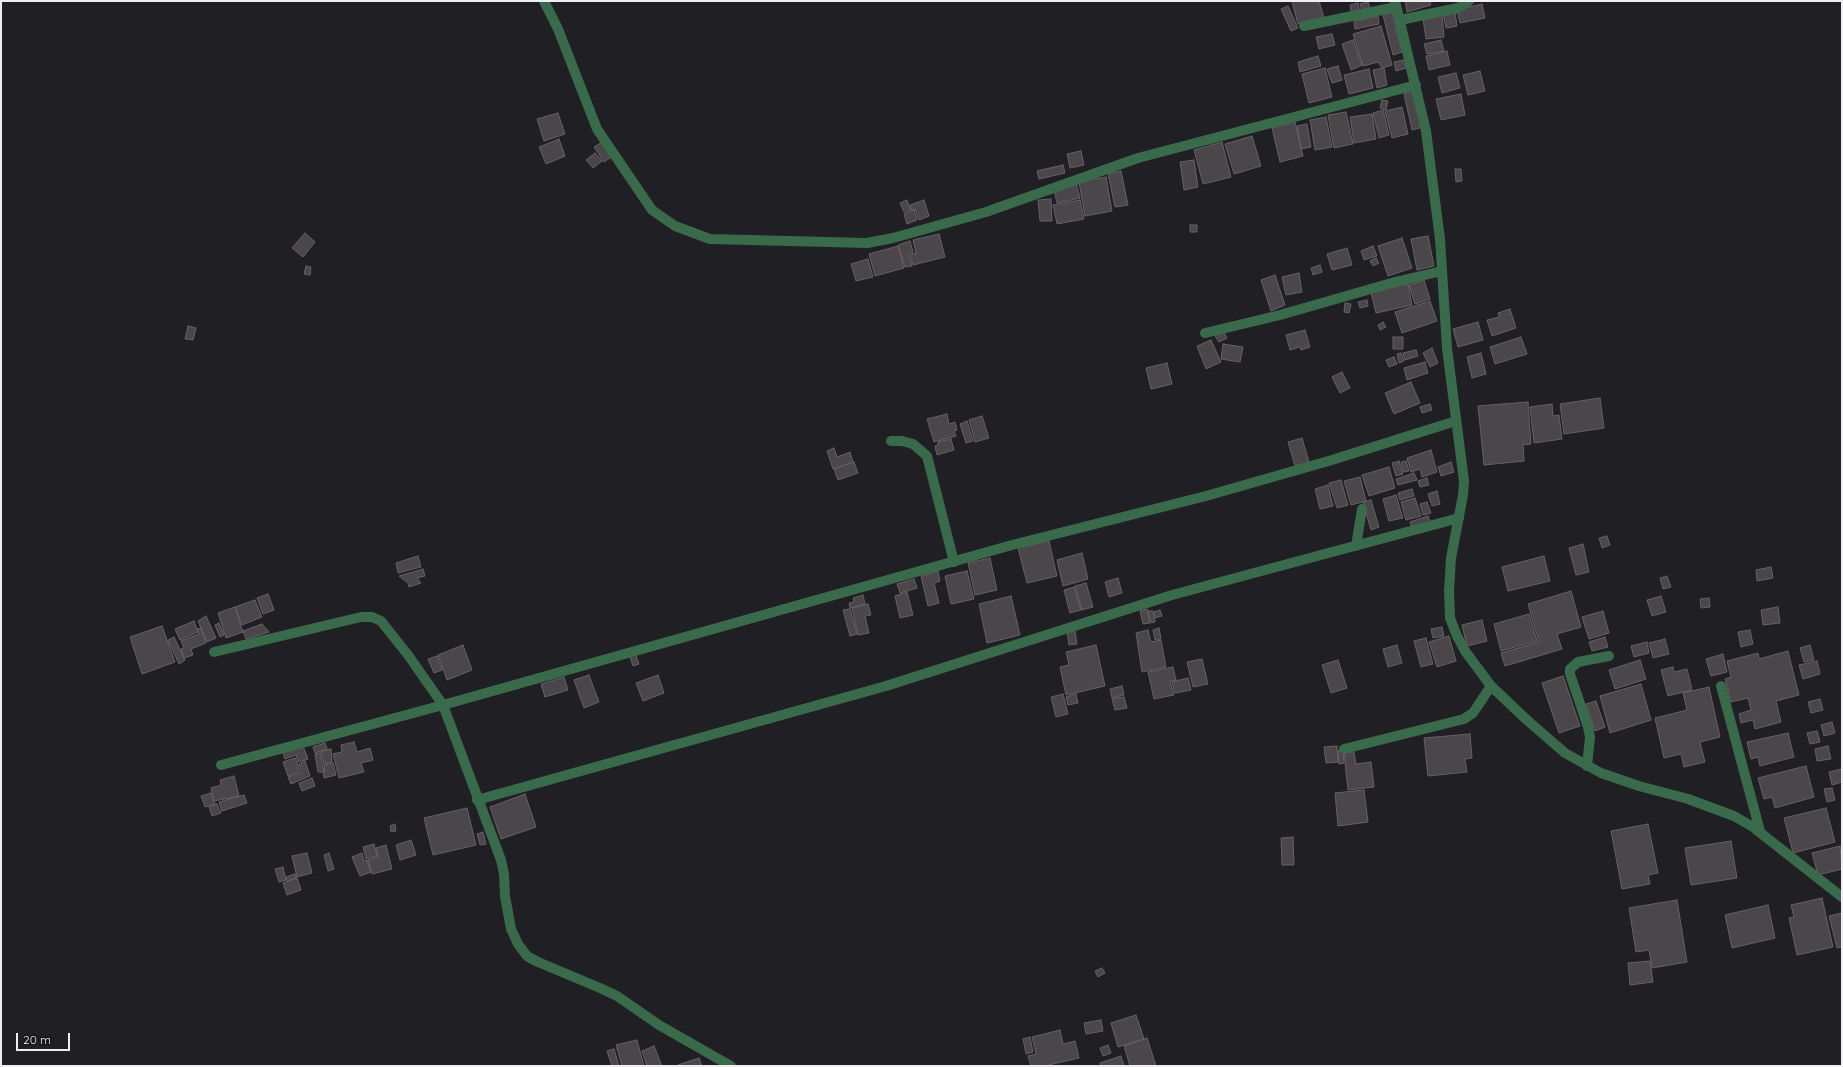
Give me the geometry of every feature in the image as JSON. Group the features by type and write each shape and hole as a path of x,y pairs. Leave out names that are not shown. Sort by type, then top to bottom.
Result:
{"street":[{"path":"544,1 558,29 597,129 652,210 675,226 710,239 867,243 893,238 986,212 1138,158 1416,85"},
{"path":"1400,20 1458,8 1468,1"},
{"path":"1304,26 1396,4 1426,131 1440,239 1447,348 1464,481 1459,518 1451,558 1449,591 1450,618 1465,651 1491,686 1528,722 1565,754 1587,766 1639,786 1688,800 1734,816 1760,831 1842,897"},
{"path":"1205,333 1280,315 1395,282 1442,271"},
{"path":"221,765 443,706 1075,528 1206,496 1332,460 1456,421"},
{"path":"891,441 902,441 913,444 927,456 954,562"},
{"path":"1356,546 1362,509"},
{"path":"477,800 886,686 1172,595 1459,518"},
{"path":"214,652 361,617 372,617 381,621 408,655 443,706 477,800 501,860 504,874 505,896 511,929 518,944 528,956 538,962 617,996 659,1025 730,1066"},
{"path":"1587,766 1590,737 1572,681 1570,669 1578,662 1609,656"},
{"path":"1344,749 1464,719 1473,713 1491,686"},
{"path":"1721,686 1760,831"}],"building":[{"path":"1319,1 1324,18 1298,24 1292,2"},
{"path":"1405,1 1430,1 1431,5 1407,12"},
{"path":"1368,2 1371,11 1363,13 1360,4"},
{"path":"1358,3 1360,14 1352,15 1350,5"},
{"path":"1482,4 1485,18 1460,23 1457,10"},
{"path":"1288,6 1298,28 1291,31 1281,9"},
{"path":"1455,12 1457,26 1446,28 1443,14"},
{"path":"1392,13 1402,52 1393,55 1383,15"},
{"path":"1378,16 1379,24 1355,29 1354,21"},
{"path":"1442,16 1444,37 1426,39 1423,19"},
{"path":"1381,26 1392,65 1382,68 1378,62 1363,66 1353,34"},
{"path":"1332,34 1335,45 1319,49 1316,37"},
{"path":"1353,40 1362,65 1351,70 1342,44"},
{"path":"1441,40 1444,51 1427,54 1424,44"},
{"path":"1447,51 1450,65 1429,70 1426,56"},
{"path":"1318,56 1321,66 1300,72 1298,62"},
{"path":"1403,60 1406,68 1396,71 1394,62"},
{"path":"1338,66 1342,80 1332,83 1327,69"},
{"path":"1325,68 1332,97 1309,103 1302,74"},
{"path":"1384,68 1387,85 1377,88 1373,70"},
{"path":"1369,69 1373,88 1349,94 1344,75"},
{"path":"1480,71 1485,91 1468,95 1463,75"},
{"path":"1456,73 1460,88 1442,93 1438,77"},
{"path":"1415,91 1423,127 1412,130 1404,94"},
{"path":"1461,94 1465,115 1441,120 1436,99"},
{"path":"1382,100 1388,101 1386,110 1380,108"},
{"path":"1402,107 1408,134 1392,138 1385,111"},
{"path":"1383,110 1389,135 1379,138 1373,113"},
{"path":"1346,112 1353,144 1334,148 1328,115"},
{"path":"558,113 565,134 544,141 537,119"},
{"path":"1372,114 1376,139 1354,143 1350,117"},
{"path":"1326,117 1332,147 1315,150 1310,120"},
{"path":"1295,122 1303,156 1280,162 1272,128"},
{"path":"1307,124 1311,147 1301,149 1297,126"},
{"path":"1252,136 1261,166 1234,174 1225,144"},
{"path":"559,139 565,156 546,164 539,147"},
{"path":"604,141 613,156 604,162 594,147"},
{"path":"1222,142 1231,177 1203,184 1194,150"},
{"path":"1081,151 1084,165 1070,168 1067,154"},
{"path":"595,153 602,161 593,168 586,160"},
{"path":"1194,160 1198,187 1184,190 1180,162"},
{"path":"1063,165 1065,173 1039,179 1037,171"},
{"path":"1455,169 1461,169 1462,181 1456,182"},
{"path":"1121,171 1128,205 1115,207 1108,174"},
{"path":"1106,177 1112,211 1085,216 1079,182"},
{"path":"1076,183 1080,198 1057,203 1054,189"},
{"path":"1051,199 1052,221 1040,221 1038,200"},
{"path":"907,200 911,210 904,212 900,203"},
{"path":"924,200 929,216 919,220 915,209 912,210 910,205"},
{"path":"1080,200 1084,219 1057,224 1053,205"},
{"path":"914,210 917,220 907,224 904,214"},
{"path":"1190,225 1197,225 1197,232 1190,232"},
{"path":"305,233 315,242 303,257 292,248"},
{"path":"939,234 945,257 913,265 910,254 916,253 913,240"},
{"path":"1428,236 1434,266 1417,270 1411,239"},
{"path":"1402,238 1412,268 1388,276 1378,246"},
{"path":"910,241 913,252 908,253 912,266 905,267 898,245"},
{"path":"898,246 904,268 875,276 869,254"},
{"path":"1373,246 1377,256 1364,260 1361,251"},
{"path":"1347,248 1352,265 1332,270 1327,254"},
{"path":"1376,258 1379,263 1373,266 1370,261"},
{"path":"868,259 873,277 856,281 851,264"},
{"path":"1320,265 1322,272 1313,275 1311,268"},
{"path":"306,266 311,267 310,275 304,274"},
{"path":"1299,273 1302,292 1286,295 1282,277"},
{"path":"1275,275 1285,305 1271,311 1261,280"},
{"path":"1424,280 1430,299 1415,304 1409,285"},
{"path":"1408,284 1412,305 1376,313 1371,292"},
{"path":"1367,300 1368,306 1360,308 1358,302"},
{"path":"1430,301 1437,321 1402,333 1395,312"},
{"path":"1345,303 1351,304 1349,313 1344,312"},
{"path":"1510,309 1516,328 1492,336 1487,320 1499,317 1498,313"},
{"path":"1383,322 1386,327 1380,330 1378,325"},
{"path":"1478,322 1483,340 1458,347 1453,329"},
{"path":"188,326 196,328 193,340 185,339"},
{"path":"1305,330 1310,347 1301,350 1300,347 1290,350 1286,335"},
{"path":"1223,331 1227,338 1219,342 1215,336"},
{"path":"1393,337 1403,337 1403,349 1393,349"},
{"path":"1521,337 1527,354 1495,364 1490,347"},
{"path":"1211,340 1221,362 1206,369 1197,346"},
{"path":"1223,344 1243,347 1240,362 1221,359"},
{"path":"1432,348 1438,363 1430,367 1423,353"},
{"path":"1416,350 1418,356 1405,360 1403,353"},
{"path":"1401,353 1404,361 1399,363 1397,354"},
{"path":"1481,353 1486,374 1472,378 1467,357"},
{"path":"1394,357 1397,364 1389,367 1386,360"},
{"path":"1425,362 1428,373 1407,380 1404,368"},
{"path":"1167,363 1172,384 1151,389 1146,368"},
{"path":"1342,372 1350,388 1340,393 1332,377"},
{"path":"1411,382 1420,403 1394,414 1385,393"},
{"path":"1600,398 1604,428 1564,434 1560,404"},
{"path":"1528,402 1531,444 1523,445 1524,461 1484,465 1478,406"},
{"path":"1430,404 1432,410 1422,413 1420,407"},
{"path":"1552,404 1553,416 1559,415 1562,439 1534,443 1530,407"},
{"path":"947,414 949,424 955,422 957,430 954,431 956,436 934,442 927,419"},
{"path":"982,416 989,438 975,442 969,420"},
{"path":"967,421 973,441 966,443 960,424"},
{"path":"1302,438 1309,462 1295,466 1288,442"},
{"path":"951,439 954,450 937,455 935,446 938,445 938,442"},
{"path":"834,448 837,457 850,452 853,462 833,469 827,451"},
{"path":"1431,450 1437,472 1422,477 1420,469 1411,472 1407,458"},
{"path":"1399,461 1403,474 1396,476 1392,463"},
{"path":"1406,461 1409,471 1404,472 1401,462"},
{"path":"854,462 858,473 838,480 834,469"},
{"path":"1451,462 1454,472 1441,476 1438,467"},
{"path":"1389,467 1395,488 1369,496 1362,475"},
{"path":"1414,473 1417,480 1398,485 1396,479"},
{"path":"1360,477 1366,501 1351,505 1344,481"},
{"path":"1427,478 1429,485 1420,487 1418,481"},
{"path":"1341,480 1348,505 1337,508 1329,483"},
{"path":"1328,485 1333,506 1320,509 1315,489"},
{"path":"1412,489 1414,496 1400,500 1398,493"},
{"path":"1437,491 1440,504 1432,506 1428,494"},
{"path":"1396,495 1403,518 1389,521 1383,499"},
{"path":"1415,498 1421,516 1406,520 1401,502"},
{"path":"1371,500 1379,527 1371,530 1363,502"},
{"path":"1427,502 1431,513 1423,515 1420,504"},
{"path":"1428,516 1430,522 1412,528 1410,522"},
{"path":"1607,536 1610,545 1602,548 1599,538"},
{"path":"1049,541 1057,576 1027,583 1018,548"},
{"path":"1583,544 1589,572 1576,575 1569,548"},
{"path":"1082,553 1088,579 1063,586 1057,560"},
{"path":"418,556 421,567 398,573 396,563"},
{"path":"1544,556 1550,581 1508,591 1502,567"},
{"path":"990,558 997,590 975,595 968,563"},
{"path":"1771,567 1773,578 1757,581 1756,570"},
{"path":"423,569 425,576 417,578 421,583 409,587 408,583 399,576"},
{"path":"938,571 940,581 934,583 939,603 928,606 921,576"},
{"path":"967,571 974,599 951,604 945,576"},
{"path":"1667,576 1671,587 1663,589 1660,578"},
{"path":"1118,578 1122,593 1109,597 1105,582"},
{"path":"914,579 917,588 900,593 897,584"},
{"path":"1086,583 1093,607 1082,610 1075,586"},
{"path":"1074,587 1081,610 1070,613 1064,590"},
{"path":"1571,591 1581,627 1557,634 1562,649 1505,666 1501,653 1539,642 1528,604"},
{"path":"907,592 913,615 900,618 895,596"},
{"path":"268,594 274,610 263,614 257,598"},
{"path":"863,595 865,604 850,608 849,603 854,602 853,598"},
{"path":"1011,596 1020,635 987,643 979,604"},
{"path":"1661,596 1666,612 1652,616 1647,600"},
{"path":"1709,598 1710,607 1701,608 1700,599"},
{"path":"255,600 262,617 242,625 235,607"},
{"path":"868,604 871,615 865,616 869,633 858,635 852,608"},
{"path":"235,607 243,632 226,638 218,613"},
{"path":"1778,607 1780,623 1763,625 1761,610"},
{"path":"850,609 857,634 850,636 843,610"},
{"path":"1147,609 1150,623 1143,624 1140,611"},
{"path":"1160,610 1162,616 1155,618 1154,612"},
{"path":"1148,611 1153,611 1155,622 1151,623"},
{"path":"1603,611 1609,633 1589,639 1582,617"},
{"path":"1529,614 1537,641 1501,651 1494,624"},
{"path":"206,616 216,638 207,642 198,621"},
{"path":"1482,620 1487,641 1467,646 1462,625"},
{"path":"194,621 198,632 180,640 175,629"},
{"path":"219,623 224,635 220,637 215,625"},
{"path":"262,624 269,632 246,639 243,631"},
{"path":"162,626 175,662 142,674 130,637"},
{"path":"1442,627 1444,636 1433,638 1431,629"},
{"path":"201,628 206,643 191,649 193,655 184,658 181,649 184,648 181,641 199,634 197,629"},
{"path":"1159,628 1161,639 1155,640 1153,630"},
{"path":"1148,630 1151,642 1161,640 1166,667 1142,672 1136,633"},
{"path":"1750,630 1753,644 1741,647 1738,632"},
{"path":"1075,631 1077,644 1069,645 1067,632"},
{"path":"1449,636 1456,661 1437,667 1429,642"},
{"path":"174,637 185,660 179,664 168,640"},
{"path":"1605,637 1608,647 1592,651 1589,642"},
{"path":"1426,638 1433,664 1421,667 1414,641"},
{"path":"1665,639 1669,654 1653,658 1649,643"},
{"path":"1647,642 1649,653 1634,657 1631,646"},
{"path":"463,645 472,670 447,680 438,655"},
{"path":"1096,645 1105,686 1066,695 1060,667 1069,665 1066,652"},
{"path":"1397,645 1402,663 1388,667 1383,649"},
{"path":"1810,645 1814,660 1804,662 1800,648"},
{"path":"1788,651 1799,695 1776,701 1781,722 1755,729 1753,720 1741,723 1739,714 1751,710 1748,698 1731,702 1725,679 1731,677 1727,661 1758,653 1759,659"},
{"path":"1723,654 1727,672 1711,676 1706,659"},
{"path":"636,655 639,664 633,666 630,657"},
{"path":"437,656 442,670 434,673 428,659"},
{"path":"1202,659 1208,684 1193,687 1187,662"},
{"path":"1338,660 1347,688 1331,693 1322,665"},
{"path":"1640,660 1646,679 1615,689 1609,670"},
{"path":"1817,661 1820,674 1803,679 1799,665"},
{"path":"1173,667 1176,680 1170,681 1174,695 1154,699 1148,672"},
{"path":"1673,667 1674,672 1687,669 1692,690 1668,696 1661,670"},
{"path":"589,675 599,702 584,708 574,680"},
{"path":"658,675 664,693 643,701 636,683"},
{"path":"1563,676 1580,726 1559,733 1542,683"},
{"path":"564,677 568,690 545,697 541,684"},
{"path":"1188,678 1191,690 1175,693 1172,682"},
{"path":"1641,684 1651,720 1610,733 1600,696"},
{"path":"1122,686 1124,695 1112,698 1110,689"},
{"path":"1709,687 1720,737 1700,742 1705,762 1684,767 1681,754 1664,758 1655,718 1687,710 1683,693"},
{"path":"1063,694 1068,714 1056,717 1051,697"},
{"path":"1076,694 1078,703 1068,705 1066,697"},
{"path":"1124,697 1127,708 1115,710 1112,699"},
{"path":"1820,699 1823,710 1811,713 1808,702"},
{"path":"1596,701 1605,727 1595,731 1586,704"},
{"path":"1832,722 1835,733 1824,736 1821,725"},
{"path":"1817,731 1820,742 1810,744 1807,733"},
{"path":"1788,733 1794,757 1760,766 1758,757 1751,759 1747,742"},
{"path":"1470,734 1472,758 1465,759 1467,772 1428,776 1424,738"},
{"path":"354,742 357,752 370,748 373,760 361,763 364,772 339,778 333,754 342,752 341,745"},
{"path":"325,743 327,749 315,753 313,747"},
{"path":"303,746 308,759 298,762 296,755 285,759 283,753"},
{"path":"1337,746 1338,762 1326,763 1324,747"},
{"path":"1828,746 1831,759 1817,761 1815,749"},
{"path":"331,749 332,762 324,764 321,751"},
{"path":"1338,751 1343,751 1344,763 1339,764"},
{"path":"1354,752 1356,764 1371,762 1374,787 1348,790 1344,753"},
{"path":"320,753 324,772 318,772 315,754"},
{"path":"295,758 300,771 288,776 283,762"},
{"path":"305,761 310,776 291,784 288,777 302,772 299,764"},
{"path":"333,763 336,775 324,778 324,765"},
{"path":"1806,766 1814,797 1775,808 1772,797 1764,799 1758,778"},
{"path":"1842,769 1842,782 1832,785 1829,772"},
{"path":"234,776 239,796 214,801 211,788 221,785 220,780"},
{"path":"312,778 315,786 302,791 299,783"},
{"path":"1832,788 1835,800 1827,802 1824,789"},
{"path":"1364,790 1368,822 1338,826 1335,793"},
{"path":"211,793 215,804 205,807 201,796"},
{"path":"525,794 536,827 501,839 490,807"},
{"path":"244,795 247,803 222,811 219,802"},
{"path":"217,804 221,813 212,816 209,807"},
{"path":"467,808 476,845 433,855 424,818"},
{"path":"1826,808 1835,842 1793,853 1784,818"},
{"path":"395,824 396,831 391,832 390,826"},
{"path":"1648,824 1658,873 1648,875 1650,884 1622,889 1611,831"},
{"path":"483,832 486,844 480,845 477,834"},
{"path":"1293,837 1294,865 1282,865 1281,838"},
{"path":"411,840 416,855 400,860 396,845"},
{"path":"1731,841 1737,878 1691,885 1685,848"},
{"path":"374,844 377,856 366,859 363,847"},
{"path":"386,845 392,869 372,874 368,860 378,857 376,848"},
{"path":"1840,846 1842,869 1818,875 1812,853"},
{"path":"307,853 312,873 297,877 292,856"},
{"path":"329,853 334,869 328,871 324,855"},
{"path":"362,853 364,861 367,860 371,872 360,876 352,857"},
{"path":"283,867 286,880 279,882 275,869"},
{"path":"295,874 296,878 287,881 286,877"},
{"path":"297,878 301,890 287,895 283,883"},
{"path":"1822,898 1833,947 1797,955 1789,918 1794,917 1791,905"},
{"path":"1677,900 1687,962 1652,968 1649,950 1636,952 1629,908"},
{"path":"1768,905 1775,938 1732,948 1725,915"},
{"path":"1842,913 1842,947 1837,948 1829,916"},
{"path":"1650,961 1653,982 1630,985 1628,963"},
{"path":"1102,968 1105,973 1098,977 1095,971"},
{"path":"1136,1015 1144,1039 1118,1047 1111,1023"},
{"path":"1101,1020 1103,1031 1086,1034 1084,1023"},
{"path":"1060,1030 1063,1044 1075,1041 1079,1058 1044,1066 1031,1066 1028,1056 1036,1054 1032,1037"},
{"path":"1030,1037 1033,1052 1026,1054 1023,1039"},
{"path":"1147,1038 1156,1066 1130,1066 1124,1046"},
{"path":"637,1040 644,1066 622,1066 616,1045"},
{"path":"1108,1045 1111,1053 1103,1056 1100,1048"},
{"path":"654,1046 662,1066 647,1066 642,1051"},
{"path":"614,1049 619,1066 612,1066 607,1051"},
{"path":"1121,1056 1124,1066 1101,1066 1100,1063"},
{"path":"699,1058 702,1066 675,1066"}]}
